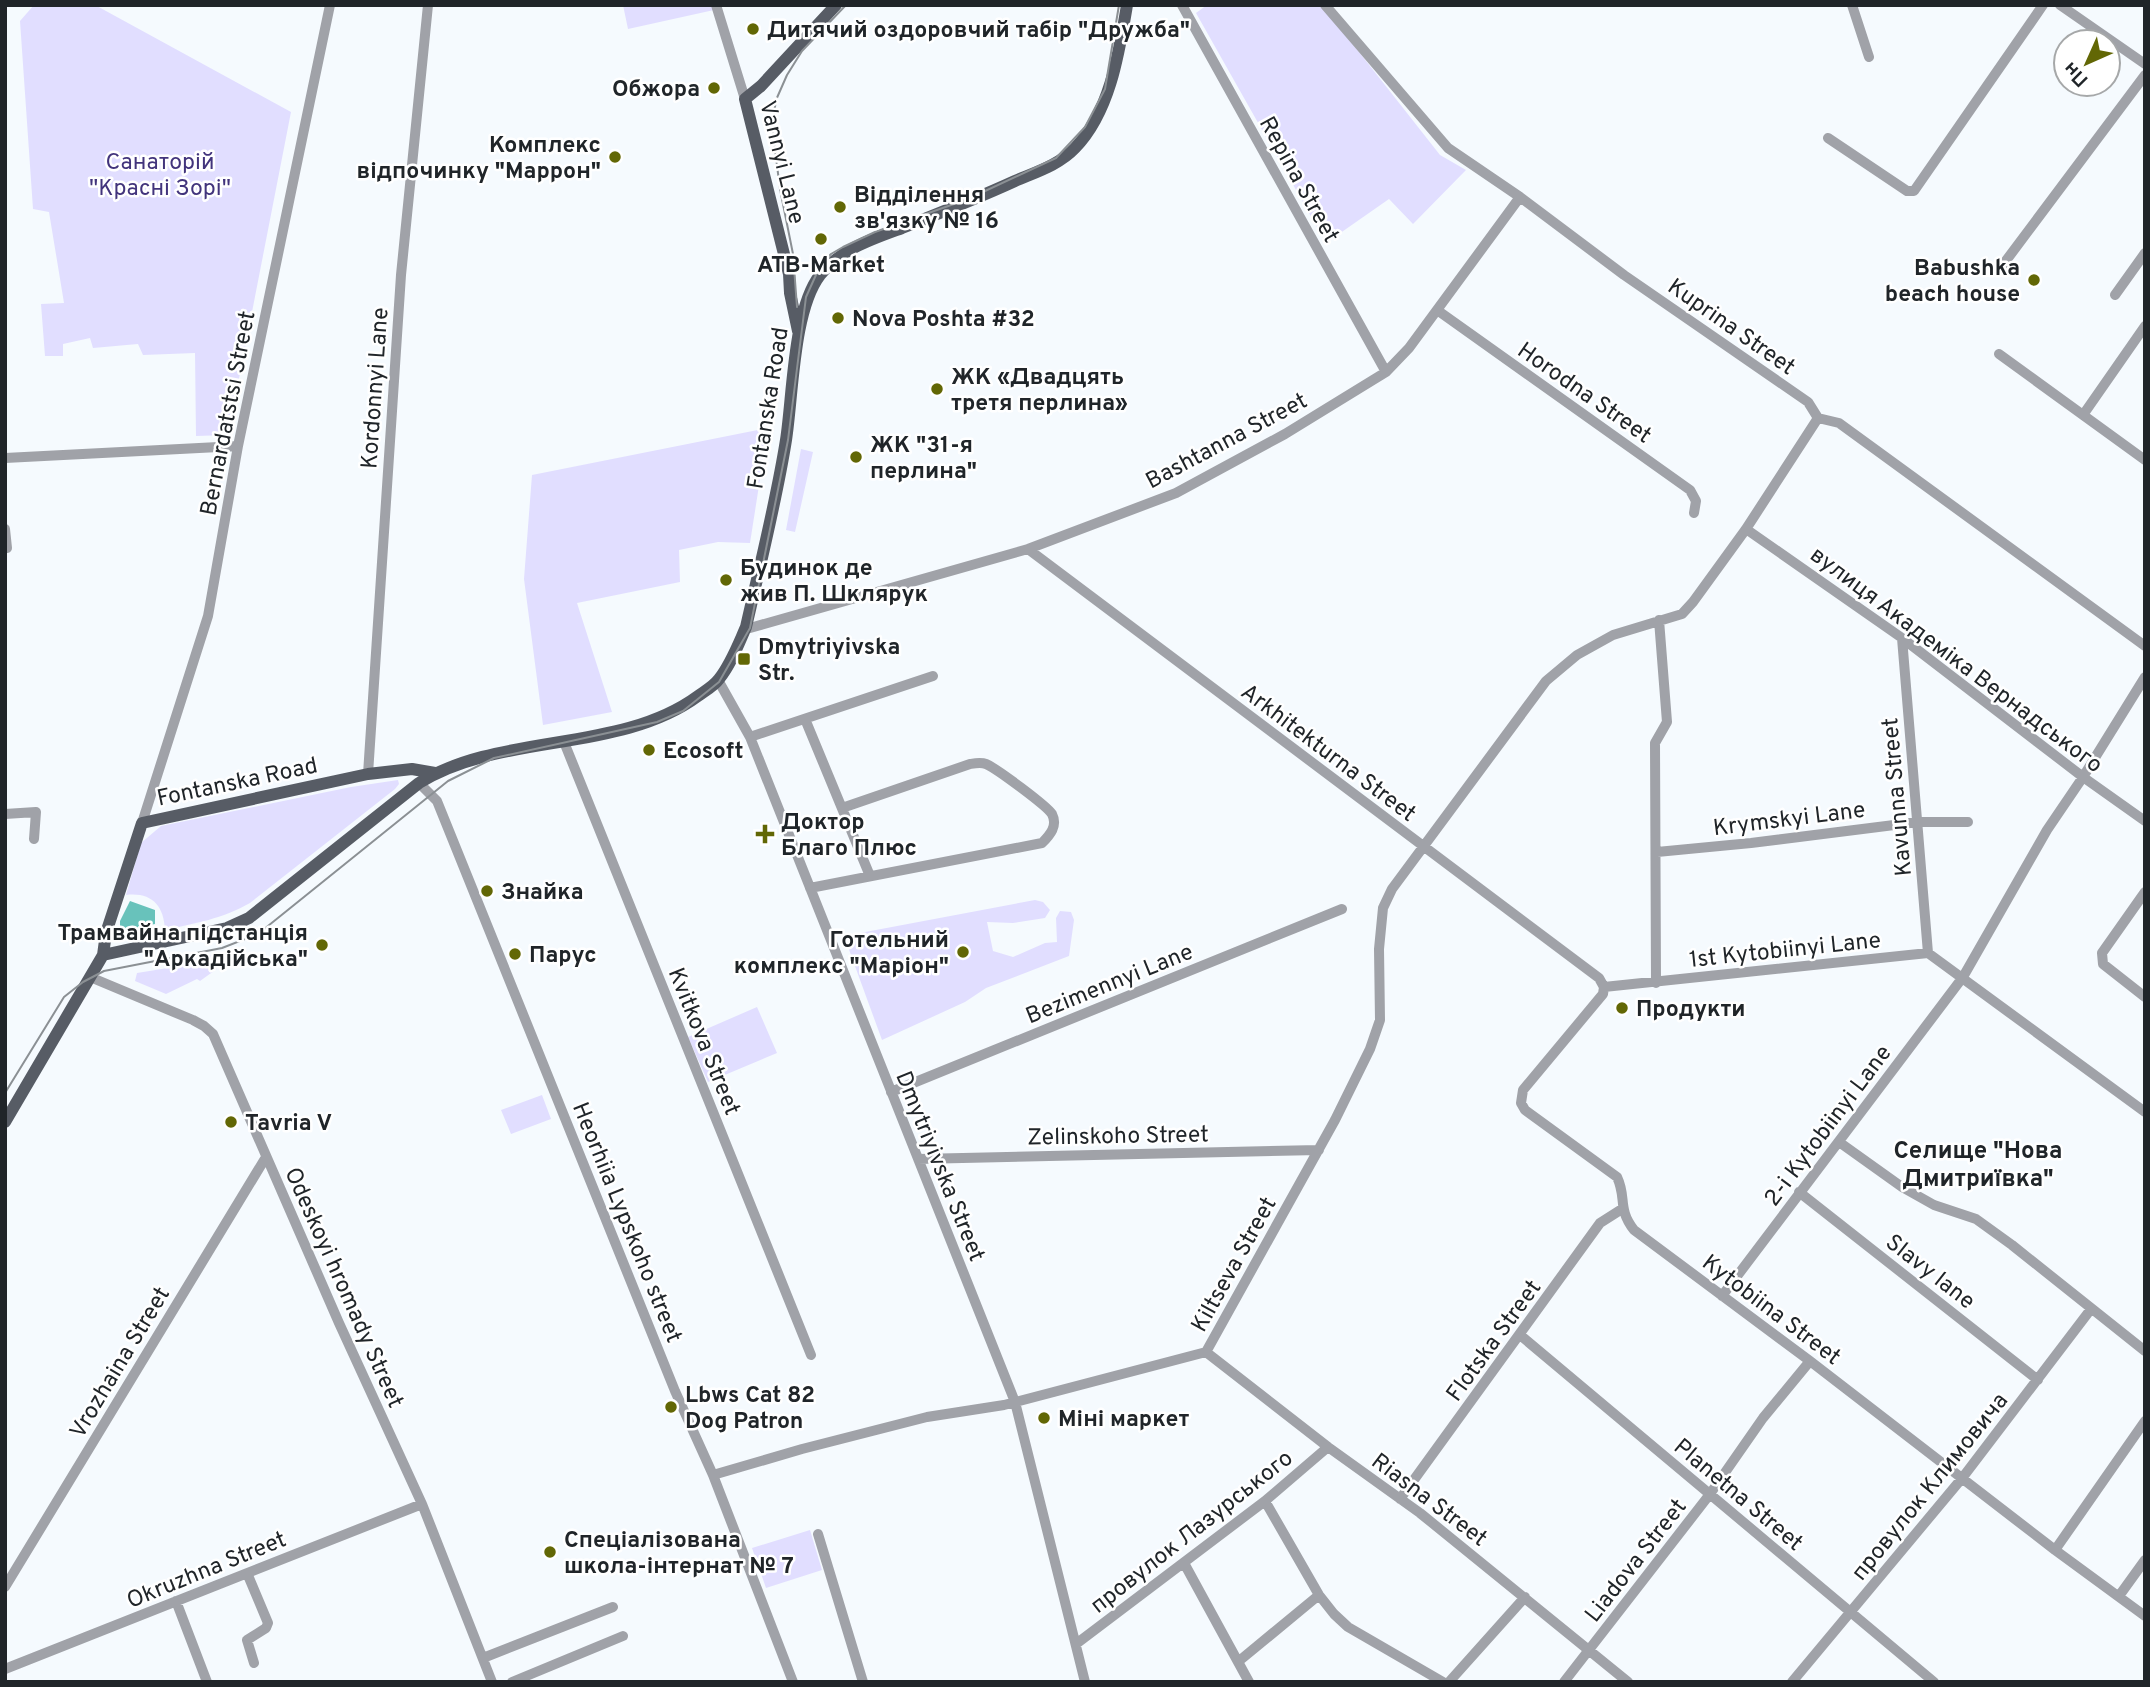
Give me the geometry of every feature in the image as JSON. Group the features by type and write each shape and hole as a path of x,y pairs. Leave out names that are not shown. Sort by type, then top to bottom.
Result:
{"main road":[{"path":"745,99 761,86 836,5"},
{"name":"Fontanska Road","path":"103,955 227,928 249,918 435,773 466,760 564,742 654,720 680,709 718,680 735,653 746,627 786,440 798,331 815,284 834,260 858,245 960,205 1061,160 1076,147 1088,131 1108,92 1127,5"},
{"name":"Vannyi Lane","path":"745,99 789,274 798,331"},
{"path":"789,274 798,288 804,289 815,284"},
{"name":"Fontanska Road","path":"5,1122 103,955 106,933 142,823 368,774 412,769 435,773"},
{"path":"412,769 415,786"}],"street":[{"name":"Bernardatstsi Street","path":"142,823 208,616 238,446 330,5"},
{"name":"Kordonnyi Lane","path":"368,774 400,285 428,5"},
{"name":"Vannyi Lane","path":"716,5 745,99"},
{"name":"Repina Street","path":"1182,5 1386,372"},
{"name":"Kuprina Street","path":"1325,5 1448,148 1520,197 1624,275 1808,402 1818,418 1839,423 2145,646"},
{"path":"1852,5 1869,57"},
{"path":"1828,138 1907,191 1914,191 2043,5"},
{"path":"2060,5 2145,64"},
{"path":"2002,266 2145,75"},
{"name":"Bashtanna Street","path":"746,627 1028,549 1176,493 1284,434 1386,372 1409,348 1520,197"},
{"path":"2115,295 2145,253"},
{"name":"Horodna Street","path":"1437,310 1690,490 1696,501 1694,513"},
{"path":"2083,415 2145,326"},
{"path":"1999,354 2145,460"},
{"name":"Kiltseva Street","path":"713,1475 927,1417 1014,1402 1206,1352 1319,1150 1370,1049 1380,1020 1379,949 1383,908 1392,889 1546,681 1577,654 1613,635 1682,614 1693,602 1818,418"},
{"path":"5,458 238,446"},
{"name":"вулиця Академіка Вернадського","path":"1745,528 1902,638 2083,777 2145,821"},
{"path":"5,529 7,548"},
{"name":"Arkhitekturna Street","path":"1028,549 1599,978 1604,987"},
{"path":"1656,983 1655,743 1667,722 1659,620"},
{"path":"1613,635 1620,624"},
{"name":"Kavunna Street","path":"1902,638 1928,953"},
{"path":"750,737 933,676"},
{"name":"2-i Kytobiinyi Lane","path":"1721,1296 1963,977 2047,830 2145,677"},
{"name":"Dmytriyivska Street","path":"718,680 750,737 1014,1402 1085,1682"},
{"path":"805,719 870,876"},
{"name":"Kvitkova Street","path":"564,742 811,1355"},
{"path":"810,888 1042,843 1052,832 1054,823 1052,814 993,768 981,763 970,764 842,808"},
{"name":"Heorhiia Lypskoho street","path":"415,786 437,801 675,1391 713,1475 793,1682"},
{"path":"5,814 36,812 34,839"},
{"name":"Krymskyi Lane","path":"1657,852 1918,822 1968,822"},
{"path":"2145,891 2102,953 2101,959 2103,964 2145,997"},
{"name":"Bezimennyi Lane","path":"891,1091 1342,909"},
{"path":"1928,953 2145,1112"},
{"name":"1st Kytobiinyi Lane","path":"1604,987 1928,953"},
{"name":"Odeskoyi hromady Street","path":"90,977 193,1020 213,1034 422,1504 492,1682"},
{"name":"Kytobiina Street","path":"1604,987 1603,994 1523,1090 1521,1103 1525,1111 1617,1177 1622,1209 1634,1230 2145,1616"},
{"path":"1839,1142 1902,1187 1934,1205 1976,1219 2145,1351"},
{"name":"Zelinskoho Street","path":"918,1159 1319,1150"},
{"name":"Vrozhaina Street","path":"5,1587 266,1157"},
{"name":"Slavy lane","path":"1800,1192 2038,1380"},
{"name":"Flotska Street","path":"1400,1499 1600,1223 1622,1209"},
{"name":"провулок Климовича","path":"1792,1682 1963,1477 2091,1309"},
{"name":"Planetna Street","path":"1520,1335 1934,1682"},
{"name":"Riasna Street","path":"1206,1352 1400,1499 1628,1682"},
{"name":"Liadova Street","path":"1564,1682 1710,1494 1762,1418 1810,1361"},
{"path":"2055,1550 2145,1421"},
{"name":"провулок Лазурського","path":"1076,1644 1265,1501 1328,1447"},
{"path":"1265,1501 1319,1595 1334,1614 1348,1627 1443,1682"},
{"name":"Okruzhna Street","path":"5,1669 422,1504"},
{"path":"818,1534 863,1682"},
{"path":"2119,1596 2145,1560"},
{"path":"1184,1563 1249,1682"},
{"path":"247,1573 268,1623 266,1628 247,1640 254,1663"},
{"path":"1238,1661 1319,1595"},
{"path":"1449,1682 1525,1597"},
{"path":"176,1601 207,1682"},
{"path":"482,1658 613,1607"},
{"path":"512,1682 623,1636"}],"green space":[{"name":"Санаторій \"Красні Зорі\"","path":"34,5 95,5 291,112 228,435 196,436 195,353 143,355 138,344 93,348 90,338 63,344 63,356 45,356 41,304 64,303 49,212 33,209 20,21"},
{"path":"623,5 712,5 714,10 628,29"},
{"path":"1207,5 1322,5 1440,155 1466,170 1413,224 1389,199 1326,243 1196,13"},
{"path":"768,428 750,543 718,542 679,550 680,582 577,603 612,712 543,725 524,579 532,475"},
{"path":"801,449 813,452 795,532 786,530"},
{"path":"398,780 399,784 395,789 250,903 229,913 165,930 162,914 154,902 142,896 126,895 141,843 161,826"},
{"path":"1035,900 1043,902 1050,910 1045,918 1013,923 987,922 993,951 1013,957 1045,943 1057,942 1056,918 1060,911 1071,912 1074,920 1069,956 986,988 965,1002 882,1040 844,936"},
{"path":"226,952 232,958 200,981 197,979 166,994 135,981 137,973 174,967 177,963"},
{"path":"757,1007 777,1053 708,1082 688,1037"},
{"path":"542,1095 551,1119 511,1134 501,1110"},
{"path":"810,1530 822,1570 766,1588 752,1548"}],"shaded area":[{"path":"130,901 155,910 155,924 150,925 146,932 126,936 120,930 120,921"}],"tram line":[{"path":"797,307 793,254 780,189 772,126 776,100 802,51 846,5"},
{"path":"5,1093 64,997 83,982 104,971 222,948 258,934 448,781 494,758 657,722 683,711 719,682 750,628 788,440 806,297 820,266 831,254 875,232 968,199 1056,158 1085,127 1105,89 1119,5"}],"place":[{"name":"Дитячий оздоровчий табір \"Дружба\"","path":"753,29"},
{"name":"Обжора","path":"714,88"},
{"name":"Комплекс відпочинку \"Маррон\"","path":"615,157"},
{"name":"Відділення зв'язку № 16","path":"840,207"},
{"name":"ATB-Market","path":"821,239"},
{"name":"Babushka beach house","path":"2034,280"},
{"name":"Nova Poshta #32","path":"838,318"},
{"name":"ЖК «Двадцять третя перлина»","path":"937,389"},
{"name":"ЖК \"31-я перлина\"","path":"856,457"},
{"name":"Будинок де жив П. Шклярук","path":"726,580"},
{"name":"Dmytriyivska Str.","path":"744,659"},
{"name":"Ecosoft","path":"649,750"},
{"name":"Доктор Благо Плюс","path":"765,834"},
{"name":"Знайка","path":"487,891"},
{"name":"Трамвайна підстанція \"Аркадійська\"","path":"322,945"},
{"name":"Готельний комплекс \"Маріон\"","path":"963,952"},
{"name":"Парус","path":"515,954"},
{"name":"Продукти","path":"1622,1008"},
{"name":"Tavria V","path":"231,1122"},
{"name":"Lbws Cat 82 Dog Patron","path":"671,1407"},
{"name":"Міні маркет","path":"1044,1418"},
{"name":"Спеціалізована школа-інтернат № 7","path":"550,1552"}],"district":[{"name":"Селище \"Нова Дмитриївка\"","path":"1978,1164"}]}
